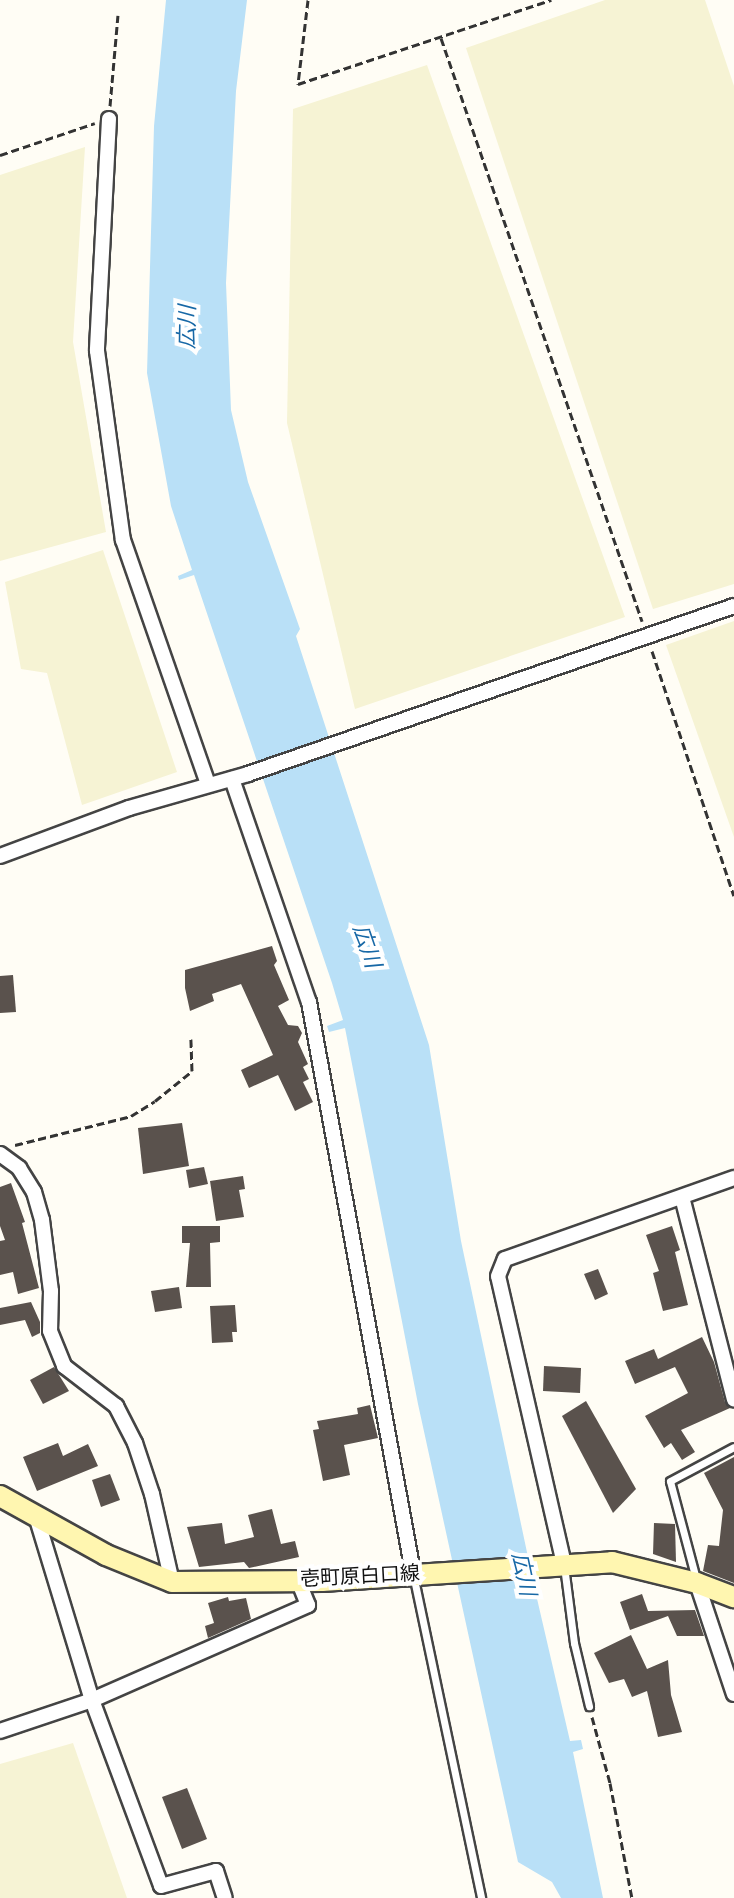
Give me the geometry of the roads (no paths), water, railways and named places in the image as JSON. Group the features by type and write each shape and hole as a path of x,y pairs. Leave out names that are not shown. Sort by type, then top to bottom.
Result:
{"main road":[{"name":"壱町原白口線","path":"0,1496 106,1555 172,1582 298,1580 612,1562 697,1583 734,1597"}],"street":[{"path":"109,119 97,351 123,540 208,784"},
{"path":"0,856 129,808 248,774 734,606"},
{"path":"232,779 309,1002 413,1572"},
{"path":"0,1154 19,1168 34,1192 42,1220 51,1291 50,1331 59,1354 64,1366 116,1406 135,1443 152,1494 172,1582"},
{"path":"559,1564 498,1276 505,1259 734,1178"},
{"path":"682,1197 734,1399"},
{"path":"36,1516 92,1700 161,1886 216,1871 225,1898"},
{"path":"0,1731 92,1700 308,1605 298,1580"},
{"path":"697,1583 734,1694"}],"lane":[{"path":"697,1583 670,1481 734,1447"},
{"path":"559,1564 589,1706"},
{"path":"413,1572 481,1898"}],"water":[{"name":"広川","path":"166,0 247,0 236,91 226,283 231,410 248,482 300,629 296,636 429,1045 461,1241 535,1590 570,1741 581,1740 583,1749 573,1752 603,1898 561,1898 552,1882 518,1862 418,1404 345,1028 329,1032 327,1026 343,1020 194,575 179,580 178,576 192,570 171,506 147,373 154,126"}]}
